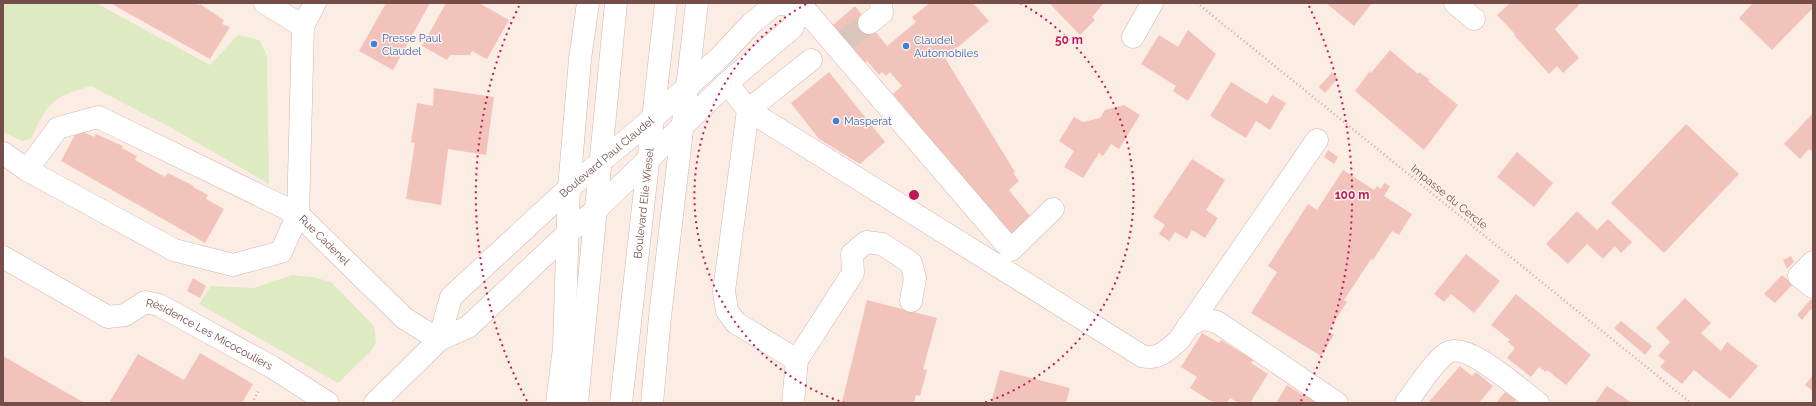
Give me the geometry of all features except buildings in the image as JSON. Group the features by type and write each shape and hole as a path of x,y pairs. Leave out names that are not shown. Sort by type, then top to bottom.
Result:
{"street":[{"path":"265,3 303,26"},
{"name":"Rue Cadenel","path":"315,3 303,26 298,214 404,318 439,340"},
{"path":"557,403 564,348 569,232 569,188 580,59 588,3"},
{"path":"577,403 616,3"},
{"name":"Boulevard Elie Wiesel","path":"620,403 666,3"},
{"path":"652,403 660,310 684,123 697,3"},
{"path":"869,23 882,13 881,3"},
{"path":"1133,37 1152,3"},
{"path":"1455,3 1474,18"},
{"name":"Boulevard Paul Claudel","path":"375,403 439,340 468,327 569,232 596,210 684,123 727,83 792,28 802,4 775,4 746,28 720,58 652,119 569,188 451,297 439,340"},
{"path":"802,4 842,44 1011,250 1053,209"},
{"path":"797,360 736,323 728,311 724,291 748,110 811,60"},
{"path":"727,83 748,110 1142,356 1149,358 1157,357 1167,351 1178,340 1317,140"},
{"path":"3,153 27,170 174,250 233,265 281,252 298,214 98,117 58,128 27,170"},
{"path":"793,403 797,360 853,273 852,254 866,242 882,244 911,263 915,278 911,301"},
{"name":"Résidence Les Micocouliers","path":"3,257 108,317 125,315 145,302 159,304 272,367 328,403"},
{"path":"1813,262 1799,276 1813,287"},
{"path":"1188,326 1202,319 1217,322 1337,403"},
{"path":"1406,403 1441,358 1448,351 1458,350 1477,357 1538,403"}],"path":[{"name":"Impasse du Cercle","path":"1197,3 1691,403"}],"green space":[{"path":"3,3 96,3 210,65 238,35 259,40 267,55 269,184 177,131 91,86 59,98 53,103 42,117 31,139 22,141 3,132"},
{"path":"292,275 312,277 331,282 374,326 376,343 370,352 338,383 199,304 211,286 254,288"}],"tunnel":[{"path":"845,40 869,23"}],"place":[{"name":"Presse Paul Claudel","path":"374,44"},
{"name":"Claudel Automobiles","path":"906,46"},
{"name":"Masperat","path":"836,121"}]}
